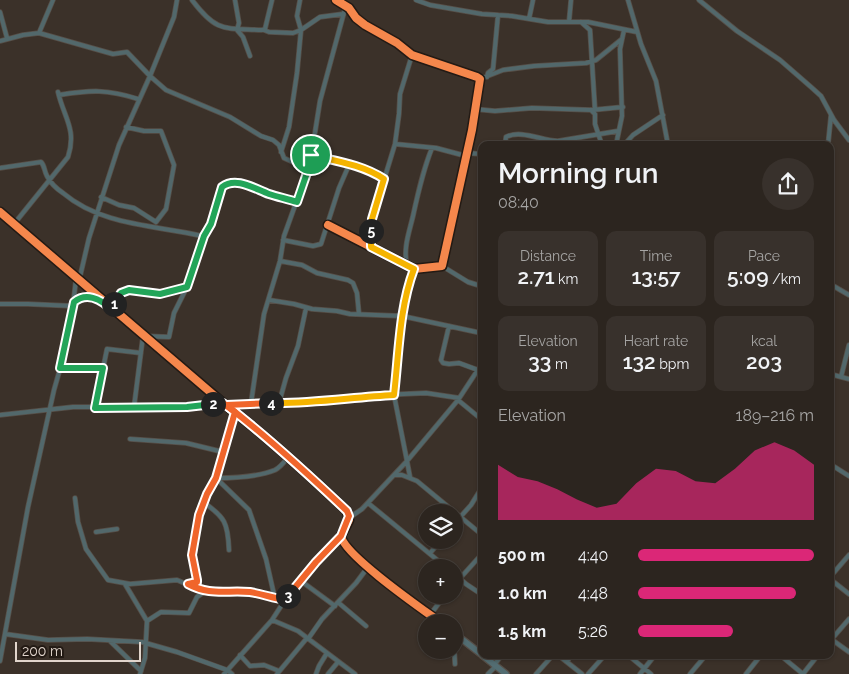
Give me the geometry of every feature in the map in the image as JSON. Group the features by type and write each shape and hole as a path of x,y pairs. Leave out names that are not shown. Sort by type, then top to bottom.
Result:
{"street":[{"path":"39,33 53,0"},
{"path":"0,660 28,507 89,238 126,127 150,76 174,17 177,0"},
{"path":"192,0 208,20 216,25 237,30 292,33 301,30 320,17 343,14"},
{"path":"236,0 239,23 237,30"},
{"path":"264,30 272,0"},
{"path":"281,153 291,116 301,30 297,16 300,0"},
{"path":"338,0 346,5 356,18 365,25 397,43 412,56 480,79 503,70 596,60 622,39"},
{"path":"416,0 430,5 482,14 580,22 637,32"},
{"path":"529,19 534,0"},
{"path":"569,22 571,0"},
{"path":"628,0 640,44 656,81 667,141"},
{"path":"699,0 737,31 780,60 821,96 849,140"},
{"path":"251,403 264,314 280,261 283,240 308,169 320,102 346,5"},
{"path":"0,12 7,38"},
{"path":"487,77 488,73 493,69 498,15"},
{"path":"580,22 590,30 592,110 595,114 600,141"},
{"path":"237,30 243,37 250,56"},
{"path":"616,141 623,107 620,49 624,30"},
{"path":"0,41 7,38 39,33 113,54 127,52 150,76 172,94 230,117 261,136 273,140 279,145 284,158 308,169"},
{"path":"371,247 372,219 395,144 400,94 412,56"},
{"path":"442,266 480,79"},
{"path":"14,224 68,157 72,139 71,129 59,94 92,90 116,92 138,100"},
{"path":"474,109 496,111 548,108 592,110 623,107"},
{"path":"828,141 831,114"},
{"path":"627,141 663,115"},
{"path":"101,198 134,208 156,222 166,209 174,165 160,131 140,131 126,127"},
{"path":"558,141 618,131"},
{"path":"506,141 508,136 518,135 549,141"},
{"path":"395,144 432,148 466,155 478,154"},
{"path":"407,266 404,255 408,231 419,186 432,148"},
{"path":"311,155 377,174 384,179"},
{"path":"0,168 41,162 50,181 62,193 77,204 96,213 144,227 165,228 204,236"},
{"path":"283,240 318,246 323,240 349,165"},
{"path":"143,336 169,337 174,313 187,287 204,236 211,224 220,191 226,184 249,185 269,194 297,202"},
{"path":"0,212 143,336 289,456 347,511 349,518"},
{"path":"328,225 414,269 442,266 468,282 478,285"},
{"path":"280,261 296,263 317,273 348,280 355,287 359,314"},
{"path":"410,477 394,395 402,316 405,298 414,269"},
{"path":"834,286 849,295"},
{"path":"110,308 124,291 160,294 187,287"},
{"path":"0,304 74,304 82,298 100,299"},
{"path":"269,300 306,308 359,314 402,316 478,332"},
{"path":"279,403 298,346 306,308"},
{"path":"226,672 272,620 285,600 316,562 341,536 349,518 368,503 407,461 458,399 478,370 459,363 444,363 441,360 450,326"},
{"path":"134,407 143,336"},
{"path":"841,377 849,345"},
{"path":"95,408 107,349 141,353"},
{"path":"60,368 103,368"},
{"path":"834,375 849,379"},
{"path":"0,415 50,409 187,407 426,394 458,399 478,416"},
{"path":"188,584 197,582 192,550 203,502 216,478 235,412"},
{"path":"130,439 186,443 224,452"},
{"path":"216,478 273,470 280,466 289,456"},
{"path":"834,467 849,476"},
{"path":"394,475 399,474 417,481 444,504"},
{"path":"216,478 249,510 266,559 275,599"},
{"path":"463,514 478,494"},
{"path":"74,498 78,522 86,549 105,577 113,581 125,584 177,580 204,592 253,593 285,600"},
{"path":"203,502 219,514 227,525 229,550"},
{"path":"368,503 436,559"},
{"path":"463,519 478,532"},
{"path":"96,532 117,529"},
{"path":"341,536 343,544 368,567 429,614"},
{"path":"430,554 434,549"},
{"path":"834,573 849,555"},
{"path":"463,575 478,558"},
{"path":"240,655 250,666 264,665 279,673 322,619 338,605 368,567"},
{"path":"301,580 366,626"},
{"path":"463,580 478,592"},
{"path":"834,581 849,594"},
{"path":"125,584 147,621 146,643 141,672"},
{"path":"147,621 161,612 190,613 194,600 204,592"},
{"path":"431,614 439,604"},
{"path":"834,636 849,619"},
{"path":"272,620 293,628 352,673"},
{"path":"5,634 48,640 110,640 146,643 177,652 232,674"},
{"path":"110,640 141,672"},
{"path":"463,640 478,652"},
{"path":"834,643 849,652"},
{"path":"316,674 327,654"},
{"path":"456,659 456,664"},
{"path":"487,659 506,674"},
{"path":"488,674 499,659"},
{"path":"536,674 549,659"},
{"path":"563,659 582,674"},
{"path":"588,674 601,659"},
{"path":"633,659 651,674"},
{"path":"640,674 652,659"},
{"path":"690,674 702,659"},
{"path":"746,674 758,659"},
{"path":"785,659 803,674 815,659"},
{"path":"328,674 338,662"}],"cycle path":[{"path":"328,225 414,269 442,266 472,130 480,79 412,55 397,43 365,25 356,18 349,8 336,0"},
{"path":"0,212 271,442 347,511 349,520 341,536 345,545 369,568 429,614"}],"route":[{"path":"311,155 352,165 377,174 384,179 372,219 371,247 414,269 408,286 402,316 394,395 320,401 226,405 259,430 299,465 347,511 349,520 341,536 316,562 285,600 235,591 206,592 188,584 197,582 192,550 201,506 216,478 235,412 223,403 187,407 112,406 95,408 103,368 60,368 73,306 74,302 82,298 100,299 110,308 124,291 160,294 187,287 204,236 211,224 222,187 228,183 249,185 269,194 297,202 310,164 311,155"}]}
